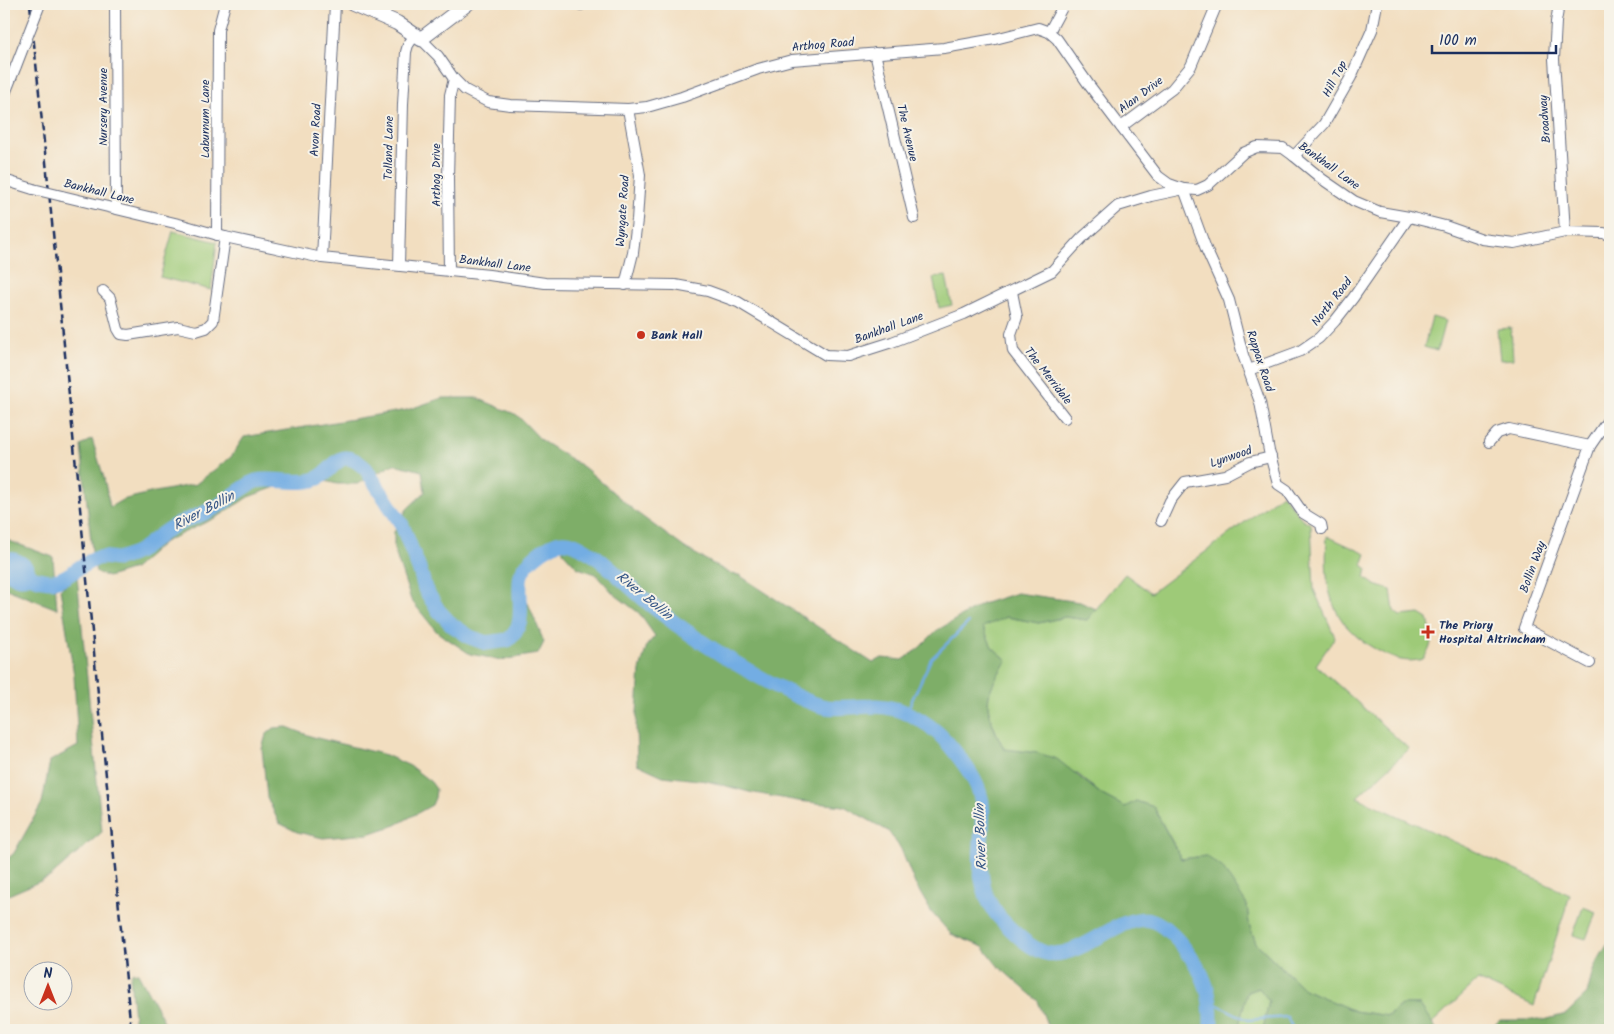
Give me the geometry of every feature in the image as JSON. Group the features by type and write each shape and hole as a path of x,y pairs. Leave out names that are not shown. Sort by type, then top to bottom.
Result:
{"main road":[{"path":"353,4 397,23 418,37 467,4"}],"street":[{"path":"4,96 40,4"},
{"name":"Nursery Avenue","path":"115,4 116,210"},
{"name":"Laburnum Lane","path":"103,291 110,298 118,330 121,334 128,335 178,327 196,331 206,328 213,321 221,236 218,30 225,4"},
{"name":"Avon Road","path":"322,258 335,4"},
{"path":"1064,4 1049,32 1057,39 1089,85 1158,176 1170,184 1184,189"},
{"name":"Alan Drive","path":"1121,126 1172,88 1191,66 1217,4"},
{"name":"Hill Top","path":"1294,156 1324,124 1351,77 1372,30 1377,4"},
{"name":"Broadway","path":"1559,4 1556,22 1555,73 1565,232"},
{"name":"Arthog Road","path":"418,37 438,56 454,80 478,98 498,104 628,109 647,107 682,98 776,63 814,57 944,48 995,39 1038,28 1049,32"},
{"name":"Tolland Lane","path":"399,265 406,52 408,45 418,37"},
{"name":"The Avenue","path":"876,53 914,218"},
{"name":"Arthog Drive","path":"449,271 448,178 450,95 454,80"},
{"name":"Wyngate Road","path":"625,285 633,253 640,175 628,109"},
{"name":"Bankhall Lane","path":"4,180 221,236 322,258 399,265 545,283 676,285 708,291 738,302 826,355 848,356 892,342 951,319 1012,292 1052,271 1082,238 1118,206 1184,189 1197,190 1208,185 1243,153 1257,147 1283,148 1322,179 1354,201 1380,212 1445,226 1482,239 1514,243 1565,232 1608,234"},
{"name":"Rappax Road","path":"1184,189 1206,249 1229,300 1243,355 1260,402 1278,484 1287,490 1303,513 1321,524 1322,529"},
{"name":"North Road","path":"1249,370 1300,351 1319,338 1353,298 1409,217"},
{"name":"The Merridale","path":"1012,292 1017,317 1011,334 1013,352 1065,418"},
{"name":"Bollin Way","path":"1590,663 1524,628 1590,446 1610,417"},
{"path":"1489,442 1501,431 1518,430 1590,446"},
{"name":"Lynwood","path":"1161,521 1170,501 1185,482 1226,474 1250,462 1271,457"}],"green space":[{"path":"173,231 217,242 211,290 160,277"},
{"path":"946,276 952,305 939,308 933,278"},
{"path":"1432,317 1445,321 1437,351 1424,347"},
{"path":"1511,328 1513,359 1500,360 1497,329"},
{"path":"442,398 477,398 517,415 542,441 585,468 636,512 685,548 731,574 739,575 873,663 882,658 903,660 919,648 936,631 982,604 1017,593 1080,602 1096,609 1087,620 1065,617 1039,623 1007,617 983,627 992,647 1007,660 997,675 988,698 991,721 1004,749 1038,753 1057,759 1102,795 1125,807 1136,801 1154,807 1181,859 1206,856 1222,867 1247,905 1249,924 1256,943 1304,989 1354,1011 1388,1016 1401,1005 1420,1005 1437,1030 1263,1030 1269,1001 1259,988 1247,992 1238,1030 1049,1030 1038,1001 998,966 983,947 951,934 932,913 915,884 901,849 888,831 844,806 798,801 749,792 707,781 663,776 637,764 636,726 640,670 647,645 655,636 639,613 614,594 596,574 578,568 563,552 563,541 550,545 526,565 521,586 544,642 538,654 501,660 470,654 437,632 411,600 394,549 394,532 407,509 425,492 422,471 394,464 358,484 337,484 306,476 248,497 219,516 164,542 134,569 108,577 96,572 81,446 92,439 104,478 110,507 122,500 196,484 231,457 244,437 407,410"},
{"path":"1282,494 1302,519 1311,524 1314,590 1335,637 1316,665 1409,749 1357,797 1570,895 1534,1006 1478,980 1432,1023 1420,1005 1401,1005 1388,1016 1354,1011 1304,989 1256,943 1249,924 1247,905 1206,856 1181,859 1154,807 1136,801 1125,807 1102,795 1079,775 1038,753 1004,749 992,721 988,698 997,675 1007,660 992,647 982,627 1007,617 1039,623 1065,617 1087,620 1125,574 1151,593"},
{"path":"1327,536 1366,554 1362,565 1367,569 1365,578 1375,585 1391,590 1394,611 1400,616 1420,614 1428,619 1431,640 1429,650 1423,659 1410,661 1387,655 1359,638 1347,627 1338,615 1328,587"},
{"path":"4,539 53,557 57,609 4,588"},
{"path":"77,576 102,832 50,877 4,897 4,862 14,853 42,803 50,761 78,746 74,675 60,589"},
{"path":"287,727 313,737 386,755 410,766 431,782 436,789 432,805 396,825 368,834 323,838 297,832 279,823 267,797 262,749 266,735 274,728"},
{"path":"1583,907 1596,912 1586,939 1573,935"},
{"path":"1610,944 1610,1030 1489,1030 1500,1020 1544,1020 1566,1014 1587,994 1594,967 1607,945"},
{"path":"133,972 138,973 166,1025 172,1030 135,1030 130,976"},
{"path":"1260,988 1269,1001 1263,1030 1238,1030 1247,992"}],"waterway":[{"name":"River Bollin","path":"4,558 23,565 30,576 41,580 58,580 98,558 117,559 137,552 171,527 213,509 256,481 299,482 313,480 321,477 337,462 349,458 366,469 402,525 425,589 438,610 452,625 470,637 486,643 508,640 518,626 520,618 521,575 527,565 539,553 553,544 565,542 574,544 595,556 662,614 686,631 724,656 776,686 818,705 844,708 887,707 909,714 930,726 959,757 977,786 983,810 980,853 981,876 987,898 999,917 1029,945 1051,954 1081,947 1129,922 1145,919 1158,923 1183,946 1202,975 1210,1000 1211,1030"},
{"name":"River Bollin","path":"4,570 19,578 30,576"},
{"path":"906,713 931,659 968,623"},
{"path":"1210,1001 1248,1020 1287,1017 1295,1030"}],"railway":[{"path":"30,4 131,1030"}],"place":[{"name":"Bank Hall","path":"641,335"},
{"name":"The Priory Hospital Altrincham","path":"1428,632"}]}
